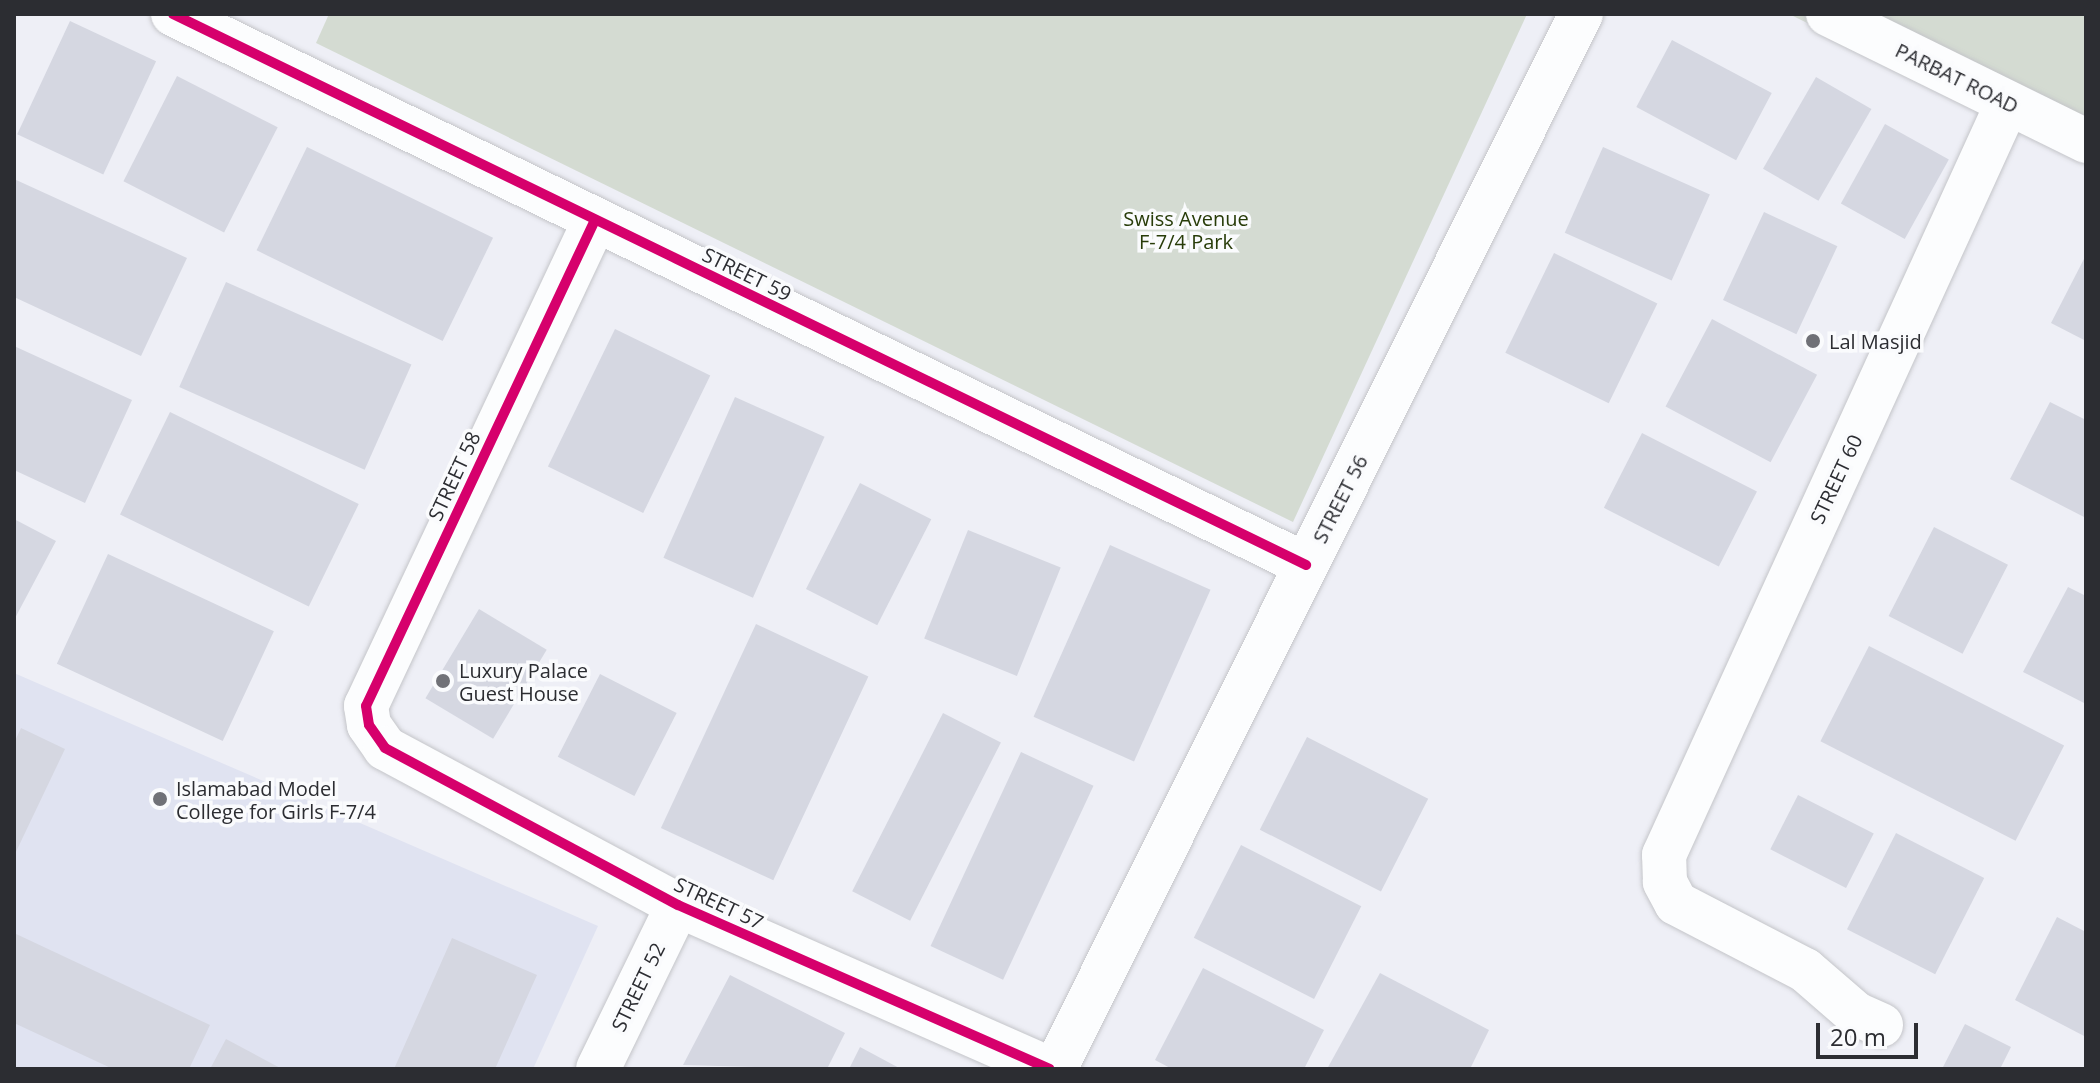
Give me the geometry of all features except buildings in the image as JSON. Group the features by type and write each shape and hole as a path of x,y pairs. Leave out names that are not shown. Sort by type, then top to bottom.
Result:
{"street":[{"name":"STREET 59","path":"173,14 1306,565"},
{"name":"STREET 56","path":"1052,1069 1581,14"},
{"name":"PARBAT ROAD","path":"1828,14 2086,141"},
{"name":"STREET 60","path":"1881,1025 1856,1014 1805,970 1676,903 1665,882 1664,855 2007,104"},
{"name":"STREET 58","path":"385,748 369,725 366,706 595,220"},
{"name":"STREET 57","path":"385,748 678,905 1052,1069"},
{"name":"STREET 52","path":"598,1069 678,905"}],"shaded area":[{"name":"Islamabad Model College for Girls F-7/4","path":"14,673 598,926 533,1069 14,1069"}],"green space":[{"name":"Swiss Avenue F-7/4 Park","path":"329,14 1527,14 1293,522 316,43"},
{"path":"1789,14 2086,14 2086,161"}],"cycle path":[{"path":"173,14 1306,565"},
{"path":"595,220 366,706 369,725 385,748 678,905 1049,1069"}],"place":[{"name":"Lal Masjid","path":"1813,341"},
{"name":"Luxury Palace Guest House","path":"443,681"},
{"name":"Islamabad Model College for Girls F-7/4","path":"160,799"}]}
